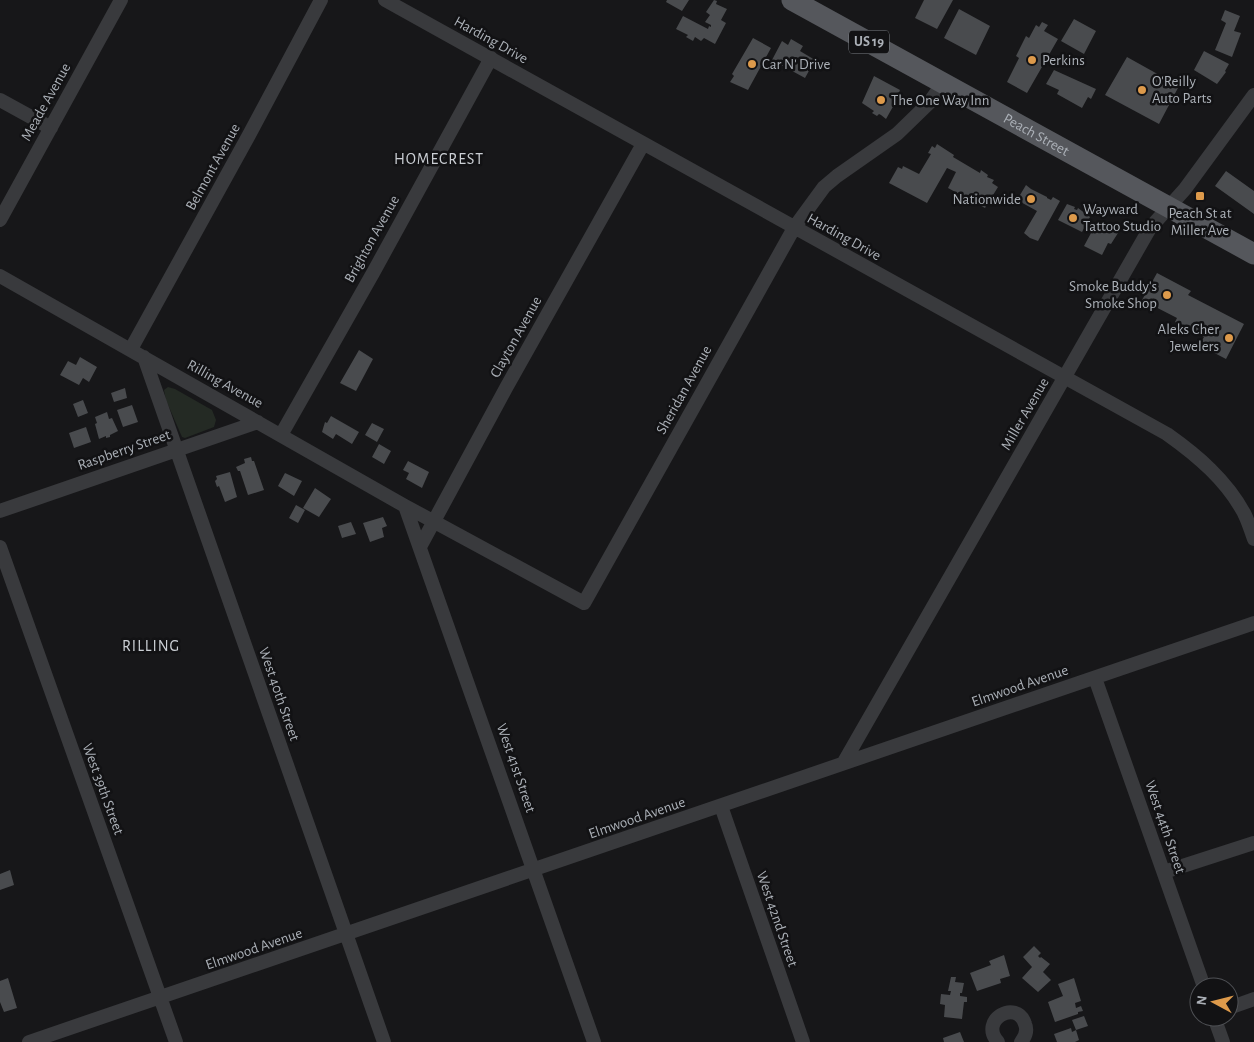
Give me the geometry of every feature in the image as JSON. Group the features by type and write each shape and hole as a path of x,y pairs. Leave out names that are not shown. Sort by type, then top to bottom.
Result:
{"main road":[{"name":"Peach Street","path":"792,0 1254,254"}],"street":[{"name":"Meade Avenue","path":"0,220 121,0"},
{"name":"Belmont Avenue","path":"131,349 240,152 321,0"},
{"name":"Harding Drive","path":"385,0 1167,434 1197,456 1220,478 1244,514 1254,538"},
{"name":"Brighton Avenue","path":"281,435 491,58"},
{"name":"Sheridan Avenue","path":"434,522 584,603 794,228 824,187 904,128 930,103 943,83"},
{"name":"Miller Avenue","path":"844,762 1150,228 1206,162 1254,96"},
{"path":"0,100 51,128"},
{"name":"Clayton Avenue","path":"420,547 506,388 643,144"},
{"name":"Rilling Avenue","path":"0,276 434,522"},
{"name":"West 40th Street","path":"144,357 384,1042"},
{"name":"Raspberry Street","path":"0,511 258,422"},
{"name":"West 41st Street","path":"406,506 594,1042"},
{"name":"West 39th Street","path":"0,547 176,1042"},
{"name":"Elmwood Avenue","path":"30,1042 1254,623"},
{"name":"West 44th Street","path":"1095,678 1201,977"},
{"name":"West 42nd Street","path":"721,806 804,1042"},
{"path":"1164,872 1254,843"},
{"path":"1239,1004 1254,999"},
{"path":"998,1042 993,1034 993,1023 1000,1014 1012,1012 1025,1022 1026,1034 1021,1042"},
{"path":"1218,1027 1223,1042"}],"shaded area":[{"path":"168,387 212,410 216,420 214,427 185,438 182,437 166,400 164,390"}],"building":[{"path":"667,0 689,0 682,11 666,2"},
{"path":"714,0 717,1 716,4 727,9 721,20 726,23 715,44 704,38 701,41 695,37 693,41 686,37 688,35 676,29 683,16 708,29 709,26 711,27 711,25 705,22 710,15 706,12"},
{"path":"924,0 953,0 937,29 915,18"},
{"path":"959,9 990,26 976,55 944,38"},
{"path":"1225,10 1240,16 1234,31 1241,33 1232,57 1215,50 1226,23 1221,20"},
{"path":"1074,19 1096,31 1084,54 1061,41"},
{"path":"1042,22 1048,25 1044,31 1058,39 1027,93 1007,82 1019,58 1016,56 1026,36 1029,38 1036,25 1039,27"},
{"path":"753,38 771,48 748,90 730,82 734,76 732,74"},
{"path":"791,39 803,46 800,51 815,60 805,78 772,60 782,41 788,45"},
{"path":"1204,51 1229,64 1226,72 1217,84 1194,70"},
{"path":"1127,57 1179,86 1159,124 1105,95"},
{"path":"1054,70 1096,89 1091,99 1088,97 1082,108 1057,94 1059,90 1046,84"},
{"path":"874,76 900,90 899,96 886,119 879,114 877,116 872,113 874,111 862,103"},
{"path":"937,144 954,155 953,157 980,173 981,170 988,175 987,177 994,180 992,183 998,187 985,208 948,188 956,172 947,168 927,203 889,183 898,167 902,169 903,166 919,174 931,154 928,153 932,146 935,148"},
{"path":"1226,171 1254,191 1254,214 1215,186"},
{"path":"1026,185 1051,200 1053,197 1060,201 1038,241 1024,233 1037,211 1017,200"},
{"path":"1067,204 1075,207 1074,209 1077,210 1078,208 1090,217 1082,232 1058,220"},
{"path":"1097,222 1118,233 1111,244 1108,243 1102,255 1084,246"},
{"path":"1157,273 1191,291 1188,295 1244,324 1226,359 1199,345 1204,337 1175,322 1177,318 1142,300"},
{"path":"359,350 373,359 356,391 340,383"},
{"path":"80,357 97,367 89,382 83,378 79,385 60,375 68,361 76,365"},
{"path":"125,388 127,398 114,402 111,393"},
{"path":"83,400 88,413 78,417 73,404"},
{"path":"132,405 138,422 123,427 117,410"},
{"path":"107,412 109,419 112,418 118,431 110,435 110,437 106,438 106,436 99,439 95,417"},
{"path":"331,416 359,432 352,444 336,434 333,439 322,432 325,422 327,423"},
{"path":"372,423 384,429 377,442 365,435"},
{"path":"86,427 91,442 74,448 69,433"},
{"path":"379,444 391,451 384,464 372,457"},
{"path":"251,457 264,490 248,495 240,471 236,467 245,463 244,459"},
{"path":"408,461 429,472 422,488 406,479 409,473 403,470"},
{"path":"230,472 237,497 225,502 215,481 217,479 216,476"},
{"path":"285,473 302,481 294,496 278,486"},
{"path":"315,488 331,499 319,517 303,508"},
{"path":"296,505 305,510 298,523 289,518"},
{"path":"383,517 387,526 382,528 384,537 370,542 363,523"},
{"path":"351,522 356,534 342,538 338,526"},
{"path":"10,870 14,885 0,890 0,874"},
{"path":"1034,946 1041,953 1038,956 1050,964 1043,972 1051,980 1038,992 1022,978 1032,967 1023,957"},
{"path":"1004,955 1010,976 1000,979 1001,983 977,991 970,973 991,965 989,961"},
{"path":"951,977 956,977 955,982 964,983 960,996 967,997 967,1002 964,1002 962,1019 944,1017 945,1005 940,1004 941,994 950,995 951,991 948,991"},
{"path":"8,978 17,1008 4,1012 0,1002 0,981"},
{"path":"1074,978 1081,1001 1075,1003 1076,1008 1081,1006 1083,1011 1055,1022 1048,1002 1063,996 1058,984"},
{"path":"1084,1016 1088,1026 1076,1030 1072,1020"},
{"path":"1071,1028 1072,1032 1076,1030 1079,1040 1075,1042 1057,1042 1054,1034"},
{"path":"960,1032 964,1042 944,1042 943,1038"}],"place":[{"name":"Perkins","path":"1032,60"},
{"name":"Car N' Drive","path":"752,64"},
{"name":"O'Reilly Auto Parts","path":"1142,90"},
{"name":"The One Way Inn","path":"881,100"},
{"name":"Peach St at Miller Ave","path":"1200,196"},
{"name":"Nationwide","path":"1031,199"},
{"name":"Wayward Tattoo Studio","path":"1073,218"},
{"name":"Smoke Buddy's Smoke Shop","path":"1167,295"},
{"name":"Aleks Cher Jewelers","path":"1229,338"}],"district":[{"name":"HOMECREST","path":"439,159"},
{"name":"RILLING","path":"151,646"}]}
